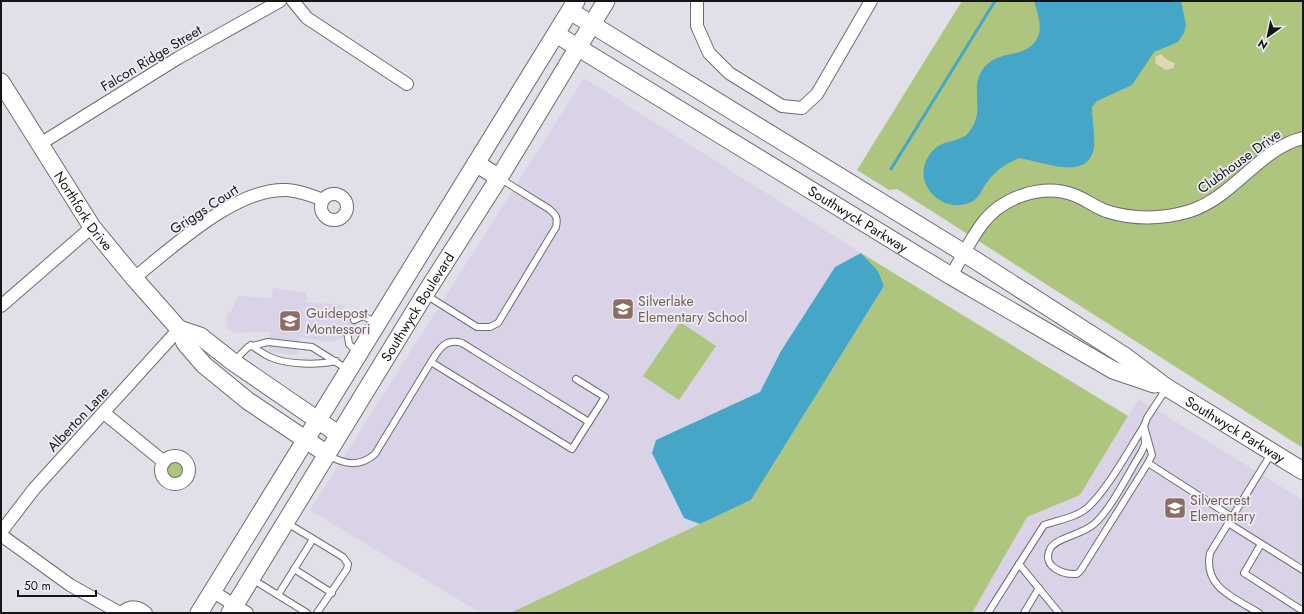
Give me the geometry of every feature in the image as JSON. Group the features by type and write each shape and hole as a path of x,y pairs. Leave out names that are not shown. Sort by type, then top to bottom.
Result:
{"street":[{"name":"Falcon Ridge Street","path":"40,144 178,58 280,1"},
{"path":"293,1 307,18 407,84"},
{"name":"Southwyck Boulevard","path":"237,610 251,578 338,434 425,294 500,178 606,1"},
{"path":"697,1 697,26 709,53 729,73 782,106 802,108 817,94 871,1"},
{"name":"Southwyck Boulevard","path":"202,612 212,591 317,420 342,366 359,354 573,6"},
{"name":"Southwyck Parkway","path":"573,6 592,26 964,254 1126,357 1166,387 1303,471"},
{"name":"Southwyck Parkway","path":"556,34 764,163 951,276 1113,370 1166,387"},
{"name":"Northfork Drive","path":"1,82 92,227 179,329 185,343 204,365 248,401 327,454"},
{"name":"Clubhouse Drive","path":"951,276 982,224 994,211 1024,195 1040,191 1057,190 1073,195 1106,210 1144,217 1163,217 1199,208 1213,201 1277,149 1295,140 1303,138"},
{"path":"764,163 778,140"},
{"path":"476,163 500,178"},
{"name":"Griggs Court","path":"134,278 199,226 250,196 268,191 286,190 305,192 323,200"},
{"path":"1,306 92,227"},
{"path":"404,281 425,294"},
{"path":"179,329 200,336 233,362 338,434"},
{"name":"Alberton Lane","path":"1,532 34,489 179,329"},
{"path":"104,413 164,462"},
{"path":"1,536 70,585 121,613 134,607 146,613"},
{"path":"212,591 237,610"}],"lane":[{"path":"425,294 477,327 490,327 498,323 556,227 558,220 556,214 549,208 500,178"},
{"path":"354,320 359,317 367,317 378,324"},
{"path":"347,331 349,344 359,354"},
{"path":"327,454 340,462 355,464 367,461 375,454 431,362 443,345 455,340 589,422"},
{"path":"233,362 242,350 251,345 268,342 303,345 320,351 342,366"},
{"path":"251,345 266,355 277,359 342,366"},
{"path":"431,362 572,449 605,397 576,379"},
{"path":"988,613 1044,525 1073,517 1087,508 1099,496 1144,426 1147,418 1166,387"},
{"path":"1144,426 1152,455 1148,464 1081,570 1077,574 1068,575 1055,569 1049,560 1050,547 1056,542 1085,532 1096,523 1141,453 1145,444 1144,426"},
{"path":"1259,613 1220,588 1209,574 1208,564 1210,553 1272,452"},
{"path":"1148,464 1232,517"},
{"path":"286,522 343,557 348,564 332,593 317,613"},
{"path":"1228,523 1303,570"},
{"path":"278,595 313,539"},
{"path":"1261,544 1244,573 1303,611"},
{"path":"1019,564 1059,613"},
{"path":"294,569 332,593"},
{"path":"251,578 307,613"},
{"path":"1024,613 1039,588"}],"shaded area":[{"name":"Silverlake Elementary School","path":"584,78 861,253 835,267 781,351 760,392 656,440 684,518 700,524 510,613 481,613 310,510"},
{"name":"Guidepost Montessori","path":"273,288 306,293 306,302 344,305 344,320 347,318 357,322 353,333 331,342 299,337 297,355 269,352 269,332 234,333 228,329 226,323 227,314 232,310 238,296 272,298"},
{"name":"Silvercrest Elementary","path":"1139,399 1303,500 1303,613 972,613 1027,517 1080,495"}],"green space":[{"path":"962,1 1303,1 1303,448 897,189 889,190 857,170"},
{"path":"861,253 1128,416 1080,495 1027,517 972,613 510,613 751,500 884,286 878,271"},
{"path":"680,322 716,346 679,400 643,376"},
{"path":"180,457 189,461 193,470 189,479 180,483 171,479 167,470 171,461"}],"sand":[{"path":"1161,54 1167,60 1175,63 1173,68 1166,70 1156,64 1155,57"}],"water":[{"path":"1034,1 1181,1 1186,25 1184,33 1178,42 1154,52 1132,85 1097,101 1092,107 1094,147 1090,158 1083,164 1074,167 1063,167 1019,158 998,170 973,201 959,205 952,205 943,202 932,194 925,182 924,166 926,160 937,147 965,136 974,124 977,110 977,82 983,69 995,59 1028,48 1037,39 1040,23"},
{"path":"861,253 878,271 884,286 751,500 700,524 684,518 652,453 656,440 760,392 781,351 835,267"}],"waterway":[{"path":"891,169 995,1"}],"place":[{"name":"Silverlake Elementary School","path":"623,309"},
{"name":"Guidepost Montessori","path":"290,321"},
{"name":"Silvercrest Elementary","path":"1175,508"}]}
